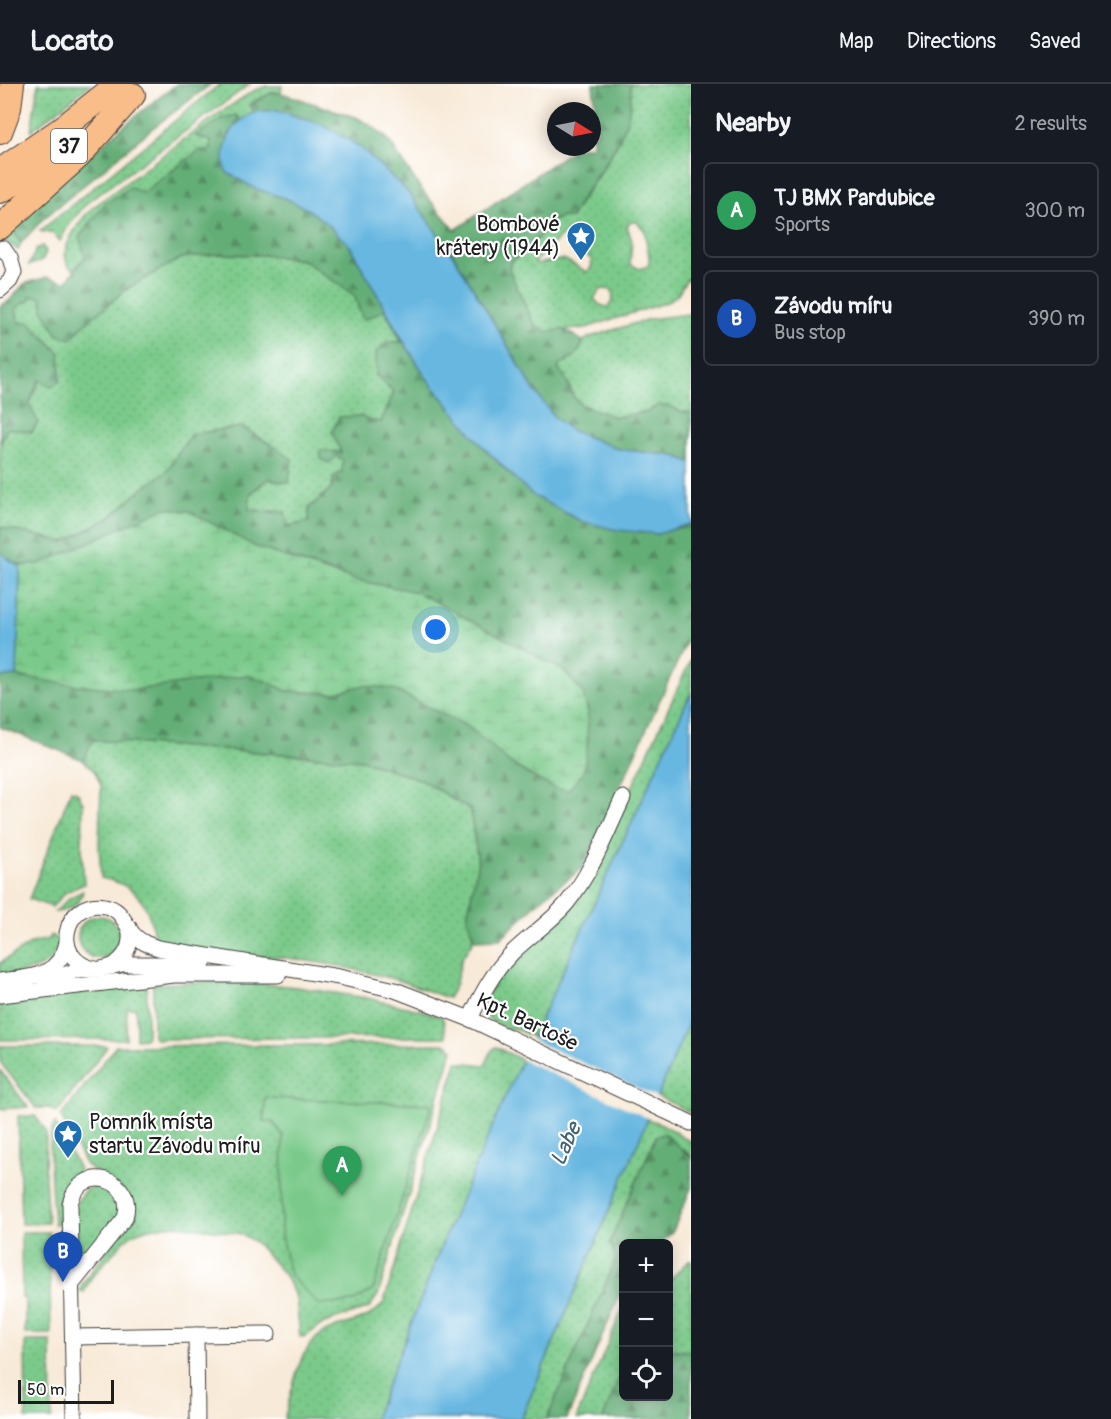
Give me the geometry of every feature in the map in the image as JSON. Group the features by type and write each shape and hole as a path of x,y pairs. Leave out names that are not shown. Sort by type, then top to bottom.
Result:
{"main road":[{"path":"0,132 9,108 12,84"},
{"path":"2,237 78,157 133,88"},
{"name":"37","path":"0,171 51,137 133,88"},
{"name":"37","path":"0,191 61,152 133,88"}],"street":[{"path":"0,290 10,281 14,272 2,237"},
{"path":"470,1019 483,991 497,969 564,907 578,890 590,870 623,798"},
{"name":"Kpt. Bartoše","path":"0,981 34,976 47,971 60,961 67,943 70,921 77,913 90,906 104,906 123,916 133,934 140,940 158,948 339,976 395,990 470,1019 691,1123"},
{"path":"111,967 123,958 128,948 129,927"},
{"path":"67,943 76,961 83,966 95,969"},
{"name":"Kpt. Bartoše","path":"0,988 50,982 77,970 122,964 172,963 282,968"},
{"name":"Kpt. Bartoše","path":"0,995 174,975 339,976"},
{"path":"72,1284 125,1218 127,1206 125,1195 109,1180 97,1179 86,1182 79,1187 71,1199 72,1284 74,1419"},
{"path":"73,1337 268,1334"},
{"path":"196,1335 197,1419"}],"green space":[{"path":"38,84 91,84 31,131"},
{"path":"177,84 211,84 153,128 42,220 21,243 12,229 92,154"},
{"path":"220,84 250,84 88,202 70,223 60,241 54,234 40,231"},
{"path":"593,84 630,84 627,122 620,139 571,218 563,217 554,220 534,243 511,262 509,270 536,326 547,331 563,329 583,341 577,353 559,365 558,370 564,375 573,396 581,405 615,417 648,412 658,405 691,413 691,462 675,456 618,449 573,431 556,419 534,390 457,261 438,235 278,110 255,113 249,105 273,92 281,93 356,117 372,126 387,138 421,189 455,230 564,156 601,156 601,102 594,102"},
{"path":"630,84 691,84 691,279 687,279 677,295 667,302 586,328 547,332 539,329 533,322 509,270 511,262 534,243 554,220 563,217 571,218 613,152 627,119","holes":["631,222 637,222 645,231 649,262 648,266 640,269 630,264 632,241 627,226","566,232 571,232 584,253 592,260 591,268 587,272 564,259 537,264 535,261","600,290 612,290 612,300 607,307 600,305 594,299"]},
{"path":"267,86 282,86 281,93 273,92 250,104 255,113 241,121 236,115 197,136 211,141 211,150 200,151 142,194 74,270 68,264 65,257 66,248 75,229 92,208 218,114 253,91"},
{"path":"236,115 241,121 229,134 287,199 309,210 350,246 428,380 483,447 512,476 657,534 691,524 691,632 583,868 544,897 500,939 474,940 467,917 478,862 470,810 422,780 362,760 93,740 83,760 0,727 0,677 17,676 67,684 134,690 247,675 287,691 334,693 364,685 393,689 468,727 507,761 554,788 568,789 583,772 570,677 563,670 417,592 359,581 255,547 189,511 165,508 40,564 18,564 0,551 0,527 64,542 108,519 167,471 191,434 242,427 292,459 289,483 267,479 250,494 249,510 285,512 288,526 309,522 309,508 332,488 333,477 342,472 343,460 337,456 329,463 321,459 320,450 341,452 332,432 339,417 362,416 367,420 381,422 394,392 376,375 376,353 387,342 402,342 385,310 363,320 354,295 303,260 267,255 217,254 181,258 128,288 79,329 71,339 58,335 43,311 42,297 30,296 30,301 16,309 19,323 29,322 60,353 60,381 51,387 39,380 29,404 38,422 32,432 7,428 0,445 0,306 9,301 24,284 47,277 66,282 85,256 79,237 105,204 130,187 142,193 200,150 211,150 211,141 196,136 222,118"},
{"path":"12,229 21,243 18,250 7,242 0,243 0,236"},
{"path":"42,246 46,251 44,257 29,265 36,250"},
{"path":"217,254 267,255 303,260 354,295 385,310 402,342 376,375 394,392 381,422 367,420 337,456 344,460 342,472 333,477 332,487 309,508 309,522 287,526 285,512 248,510 250,494 292,460 242,427 191,434 167,471 108,519 64,542 0,527 0,445 7,428 32,432 38,422 29,404 40,380 16,309 30,296 42,297 71,339 106,305 152,273 184,258"},
{"path":"688,314 691,316 691,413 681,412 672,407 652,408 648,412 615,417 581,405 558,370 559,365 574,356 580,350 583,341 590,337 649,319"},
{"path":"165,508 189,511 256,547 328,572 359,581 417,592 563,670 583,693 588,713 587,748 583,773 568,790 554,788 507,761 468,727 393,689 364,685 334,693 287,691 247,675 134,690 67,684 17,676 20,566 40,564"},
{"path":"691,659 691,693 533,1037 511,1027 509,1030 491,1021 484,1008 497,977 590,879"},
{"path":"93,740 362,760 422,780 470,809 478,862 467,917 474,940 462,958 455,986 448,998 398,980 340,966 288,958 234,954 155,941 148,913 134,892 119,883 101,878 99,845 101,785 95,772 83,760"},
{"path":"71,790 77,792 83,803 84,884 66,892 52,907 29,899"},
{"path":"83,891 77,904 55,912 69,898"},
{"path":"99,916 107,917 114,922 119,929 119,945 114,952 107,957 99,958 91,957 84,952 79,945 78,937 79,929 84,922 91,917"},
{"path":"51,935 59,943 56,952 44,965 0,976 0,963 32,943 49,939"},
{"path":"232,981 297,987 367,998 424,1011 443,1018 446,1037 156,1039 153,1036 153,984"},
{"path":"147,984 146,1038 136,1039 136,1008 127,1008 126,1039 0,1040 0,1001"},
{"path":"691,1017 691,1113 657,1096"},
{"path":"447,1044 453,1049 378,1295 369,1308 324,1323 306,1336 300,1337 296,1298 284,1274 256,1243 242,1234 176,1225 149,1228 134,1233 91,1278 84,1292 80,1291 82,1284 131,1218 102,1174 85,1164 61,1116 116,1046","holes":["266,1098 374,1290 283,1135 273,1122 264,1121"]},
{"path":"0,1046 107,1047 57,1112 48,1108 36,1108 0,1062"},
{"path":"496,1047 522,1060 445,1237 374,1419 284,1419 299,1365 309,1346 316,1338 333,1328 370,1315 384,1302 457,1062 485,1065 492,1050"},
{"path":"0,1070 28,1107 0,1109"},
{"path":"265,1098 432,1104 373,1290 352,1302 319,1305 290,1275 281,1236 283,1135 273,1122 264,1121"},
{"path":"18,1116 35,1116 46,1131 45,1178 48,1223 21,1224"},
{"path":"647,1119 662,1124 691,1142 691,1157 684,1149 610,1242 617,1259 547,1419 521,1419"},
{"path":"55,1123 79,1169 78,1179 63,1220 59,1224 54,1224 50,1171 50,1142"},
{"path":"665,1134 691,1157 691,1188 673,1231 665,1239 619,1239 619,1296 567,1419 547,1419 616,1259 610,1242 656,1136"},
{"path":"95,1186 107,1188 115,1194 121,1214 78,1265 75,1205 84,1191"},
{"path":"21,1232 49,1232 51,1334 25,1334"},
{"path":"691,1260 691,1351 673,1350 673,1277"},
{"path":"619,1317 619,1379 603,1419 576,1419"},
{"path":"25,1341 51,1341 52,1419 26,1419"},
{"path":"673,1350 691,1351 691,1419 603,1419 619,1379 619,1401 673,1401"}],"water":[{"path":"278,110 323,125 359,146 407,191 457,261 534,390 556,419 573,431 618,449 675,456 691,462 691,524 657,534 617,530 581,521 532,495 483,447 428,380 350,246 309,210 287,199 254,188 226,172 224,154 233,129 246,117 257,112"},
{"path":"0,551 20,566 17,676 0,677"},
{"name":"Labe","path":"691,693 691,1017 521,1419 374,1419 445,1237 506,1095"}],"pier":[{"path":"529,1038 659,1098 650,1119 520,1059"}],"place":[{"name":"Bombové krátery (1944)","path":"581,262"},
{"name":"Pomník místa startu Závodu míru","path":"68,1160"},
{"name":"TJ BMX Pardubice","path":"342,1196"},
{"name":"Závodu míru","path":"63,1282"}]}
